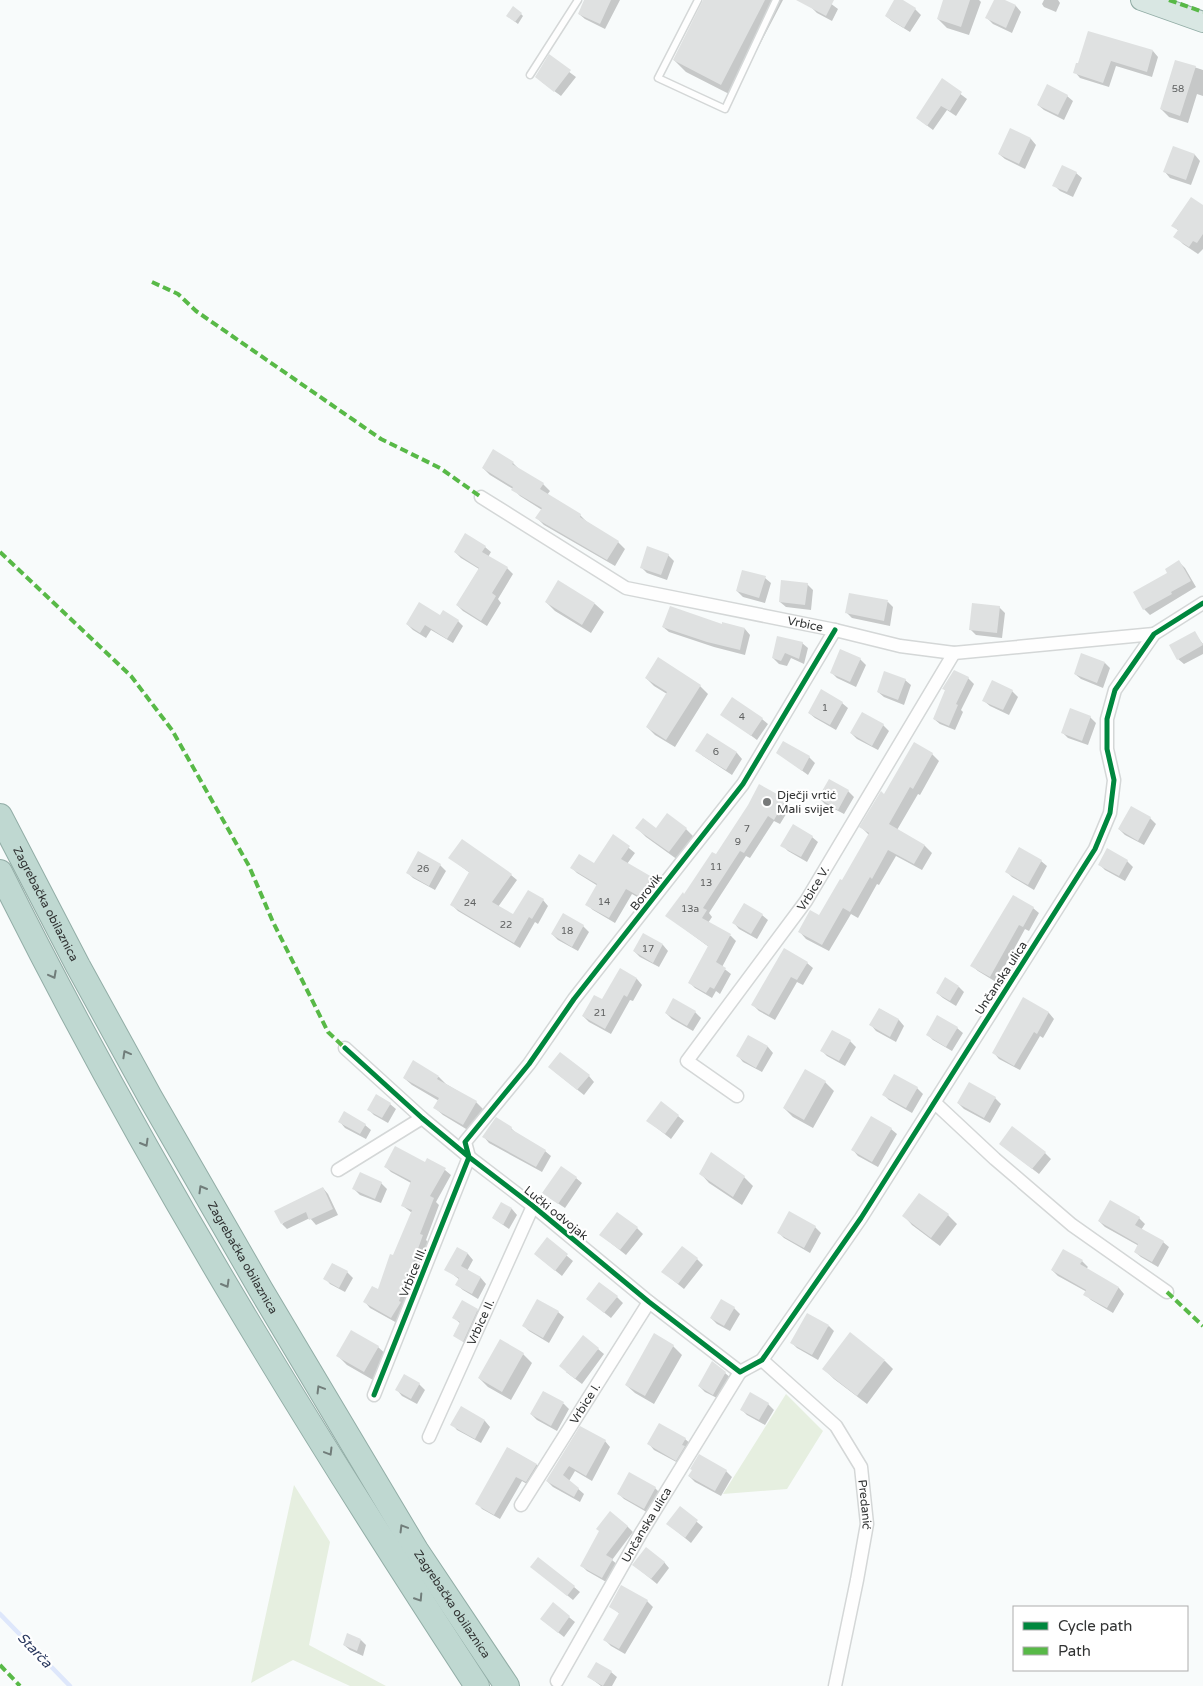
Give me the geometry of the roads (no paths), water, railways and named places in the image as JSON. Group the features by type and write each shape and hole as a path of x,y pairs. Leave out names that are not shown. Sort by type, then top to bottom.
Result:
{"highway":[{"name":"Zagrebačka obilaznica","path":"0,816 102,1010 256,1282 416,1550 507,1686"},
{"name":"Zagrebačka obilaznica","path":"0,872 30,933 121,1100 243,1312 392,1557 477,1686"},
{"path":"0,910 30,933"}],"main road":[{"path":"1141,0 1203,22"}],"street":[{"name":"Vrbice","path":"481,498 626,588 835,630 900,646 954,653 1154,634"},
{"name":"Unčanska ulica","path":"762,1360 861,1218 1095,849 1110,813 1114,780 1107,749 1107,720 1115,690 1154,634 1203,603"},
{"name":"Borovik","path":"469,1157 465,1142 529,1064 574,1000 743,784 835,630"},
{"name":"Vrbice V.","path":"737,1096 687,1061 806,901 954,653"},
{"name":"Lučki odvojak","path":"345,1048 422,1118 469,1157 533,1206 649,1302 740,1372"},
{"path":"934,1102 995,1159 1072,1225 1167,1292"},
{"path":"338,1170 422,1118"},
{"name":"Vrbice III.","path":"374,1395 469,1157"},
{"name":"Vrbice II.","path":"429,1437 533,1206"},
{"name":"Vrbice I.","path":"521,1505 649,1302"},
{"path":"740,1372 762,1360"},
{"name":"Predanić","path":"762,1360 836,1426 862,1467 867,1524 835,1686"},
{"name":"Unčanska ulica","path":"557,1681 641,1533 740,1372"}],"lane":[{"path":"530,75 578,0"},
{"path":"698,0 658,78 724,109 776,0"}],"waterway":[{"name":"Starča","path":"0,1614 70,1686"}],"place":[{"name":"Dječji vrtić Mali svijet","path":"767,802"}]}
